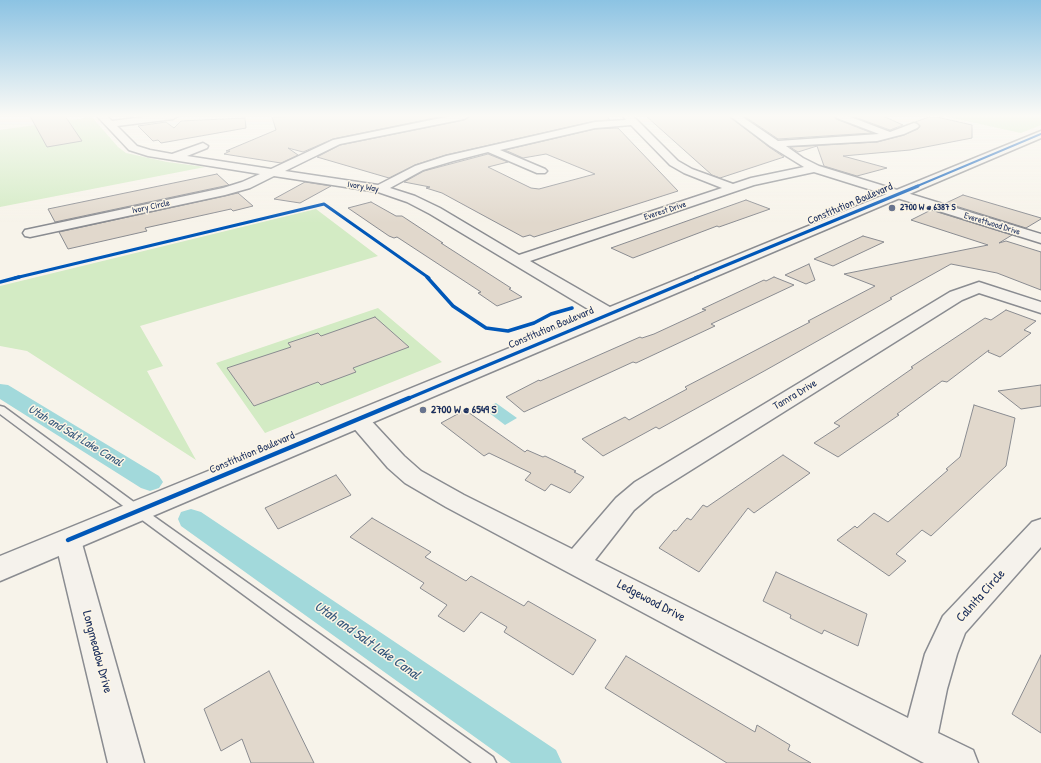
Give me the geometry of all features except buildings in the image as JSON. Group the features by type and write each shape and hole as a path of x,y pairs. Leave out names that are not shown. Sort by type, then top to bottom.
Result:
{"main road":[{"name":"Constitution Boulevard","path":"0,569 998,152"}],"street":[{"name":"Ivory Way","path":"144,152 172,158 380,189 401,195 422,203 609,314"},
{"path":"172,158 189,152"},
{"name":"Ivory Circle","path":"30,233 225,191 246,185 316,152"},
{"path":"380,189 419,168 434,162 478,152"},
{"path":"495,152 541,171"},
{"path":"663,152 674,163 688,171 733,188"},
{"name":"Everettwood Drive","path":"786,152 815,168 1041,239"},
{"name":"Everest Drive","path":"518,260 733,188 771,177 815,168"},
{"name":"Tamra Drive","path":"577,563 625,504 644,488 956,296 979,287 1041,308"},
{"name":"Ledgewood Drive","path":"357,419 391,457 414,477 455,501 960,763"},
{"name":"Calnita Circle","path":"919,742 931,689 941,654 954,625 1041,529"},
{"name":"Longmeadow Drive","path":"68,540 126,763"}],"lane":[{"path":"0,409 138,511 487,763"}],"green space":[{"path":"0,152 124,152 167,162 205,167 0,207"},
{"path":"316,209 378,256 140,326 163,366 147,371 196,460 27,351 0,346 0,286"},
{"path":"378,308 442,362 265,433 216,363"}],"water":[{"path":"496,403 517,418 505,425 484,409"}],"waterway":[{"name":"Utah and Salt Lake Canal","path":"0,390 150,482"},
{"name":"Utah and Salt Lake Canal","path":"191,519 543,763"}],"cycle path":[{"path":"68,540 999,152"},
{"path":"0,282 324,204 431,280 453,306 486,328 508,331 534,323 551,314 572,308"}],"place":[{"name":"2700 W @ 6387 S","path":"892,208"},
{"name":"2700 W @ 6549 S","path":"423,410"}]}
